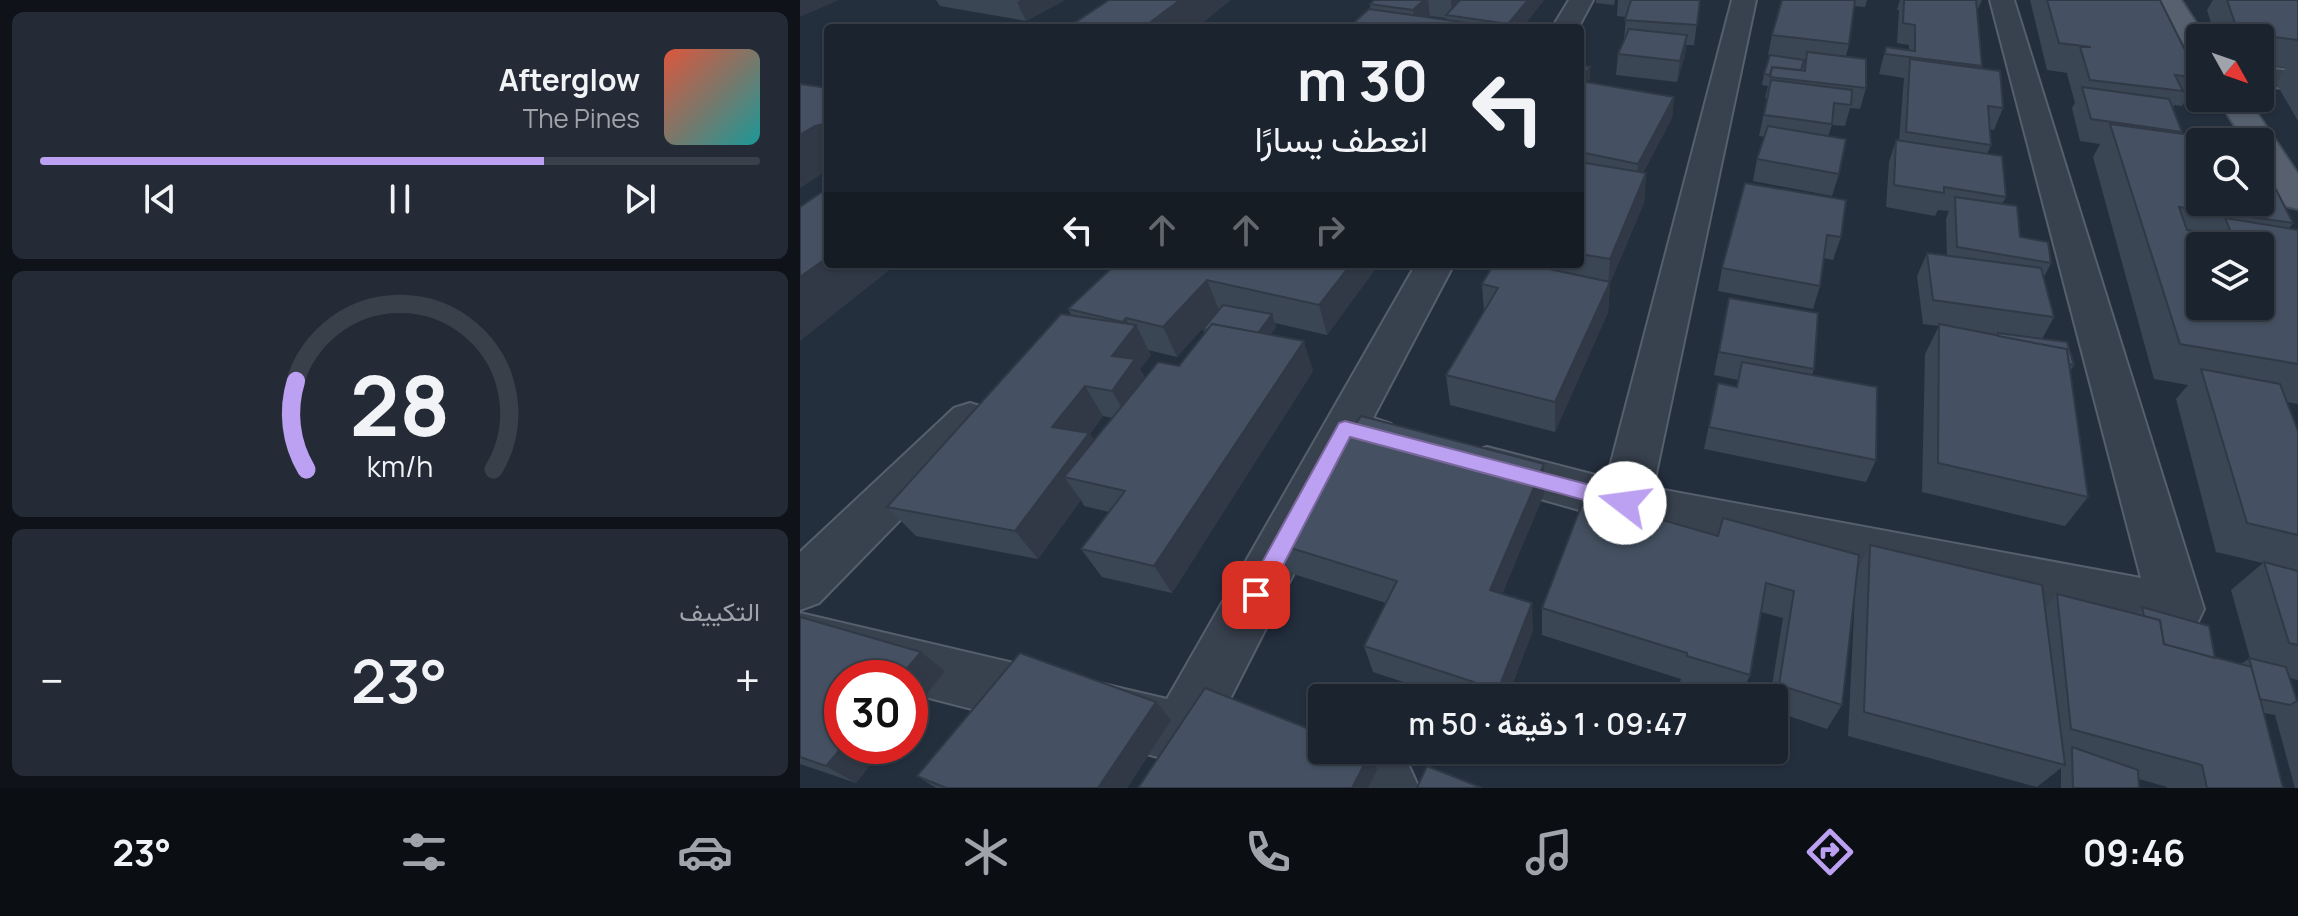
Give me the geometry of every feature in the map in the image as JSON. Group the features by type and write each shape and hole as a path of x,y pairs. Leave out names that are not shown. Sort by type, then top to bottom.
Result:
{"main road":[{"path":"2169,0 2186,27"},
{"path":"2241,112 2298,199"}],"street":[{"path":"1567,24 1581,0"},
{"path":"1625,503 1744,0"},
{"path":"1345,428 1625,503 2177,609 2002,0"},
{"path":"2274,78 2298,81"},
{"path":"1181,733 1433,268"},
{"path":"800,586 994,397"},
{"path":"800,639 1181,733 1387,788"}],"building":[{"path":"1109,0 1180,0 1148,24 1073,24"},
{"path":"1374,0 1424,0 1413,10 1370,4"},
{"path":"1460,0 1528,0 1508,24 1446,15"},
{"path":"1631,0 1700,0 1697,25 1625,20"},
{"path":"1782,0 1855,0 1849,44 1772,35"},
{"path":"1904,0 1976,0 1982,66 1885,54 1886,47 1915,51 1915,25 1903,23"},
{"path":"2047,0 2160,0 2186,52 2186,76 2175,75 2183,91 2090,80 2080,47 2091,47 2059,43"},
{"path":"2227,0 2298,0 2298,40 2274,37 2274,24 2235,24"},
{"path":"1369,9 1476,24 1352,24"},
{"path":"1629,29 1687,35 1680,61 1618,54"},
{"path":"1807,52 1866,59 1866,88 1770,77 1772,67 1805,71"},
{"path":"1770,55 1804,60 1801,70 1772,67 1770,75 1764,74"},
{"path":"1910,59 2000,71 2003,108 1988,106 1991,145 1906,132"},
{"path":"1771,80 1852,90 1851,105 1834,103 1832,124 1764,115"},
{"path":"1584,82 1674,97 1638,164 1584,153"},
{"path":"800,84 824,87 824,124 800,135"},
{"path":"2082,87 2169,99 2182,132 2091,119"},
{"path":"2110,124 2186,134 2186,208 2179,207 2187,230 2200,232 2186,232 2186,320 2274,320 2274,232 2231,232 2225,218 2298,230 2298,364 2180,344"},
{"path":"1768,126 1846,139 1839,174 1757,159"},
{"path":"1896,140 2002,156 2006,197 1944,187 1944,193 1894,185"},
{"path":"1584,163 1646,173 1610,259 1584,255"},
{"path":"1745,183 1846,200 1841,237 1827,235 1820,286 1722,268"},
{"path":"2274,186 2293,223 2243,216 2274,216"},
{"path":"824,191 824,260 800,277 800,207"},
{"path":"1955,197 2017,206 2020,237 2048,242 2051,263 1957,247"},
{"path":"1927,253 2041,268 2054,317 1933,300"},
{"path":"1112,268 1348,268 1319,305 1207,280 1163,327 1126,318 1123,322 1068,309"},
{"path":"1492,268 1545,268 1610,282 1555,402 1446,375 1498,288 1482,284"},
{"path":"1729,298 1818,313 1814,369 1719,352"},
{"path":"1223,305 1272,314 1258,333 1212,324 1208,330 1203,329"},
{"path":"1061,314 1136,325 1112,356 1135,359 1112,391 1085,386 1052,427 1089,433 1015,531 887,507"},
{"path":"1212,324 1304,341 1154,566 1081,549 1125,491 1064,477 1158,362 1179,366"},
{"path":"1939,324 2067,349 2088,497 1938,463"},
{"path":"1998,333 2067,342 2074,365 2069,364 2067,349 1998,336"},
{"path":"1742,362 1877,387 1876,460 1709,427 1718,383 1737,387"},
{"path":"2201,369 2280,384 2298,431 2298,535 2247,523"},
{"path":"1361,416 1544,464 1490,590 1532,603 1500,684 1480,684 1364,646 1397,581 1278,544"},
{"path":"1582,504 1658,525 1659,519 1718,536 1723,518 1859,555 1842,705 1788,688 1788,684 1779,684 1794,591 1766,583 1750,675 1542,608"},
{"path":"1870,545 2042,585 2065,765 1864,712"},
{"path":"2264,562 2298,571 2298,645 2289,643"},
{"path":"2057,594 2160,620 2164,644 2252,667 2283,788 2207,788 2202,765 2071,729"},
{"path":"2142,607 2209,626 2215,658 2164,644 2160,620 2144,616"},
{"path":"800,617 921,652 914,660 824,660 824,764 828,764 826,766 800,757"},
{"path":"1020,653 1156,702 1098,788 946,788 917,776"},
{"path":"2249,658 2286,667 2297,701 2290,705 2260,699"},
{"path":"1205,688 1308,728 1308,764 1364,764 1352,788 1138,788"},
{"path":"2072,747 2138,770 2139,788 2073,788"},
{"path":"1427,766 1482,788 1417,788"}],"route":[{"path":"1256,595 1345,428 1625,503"}]}
